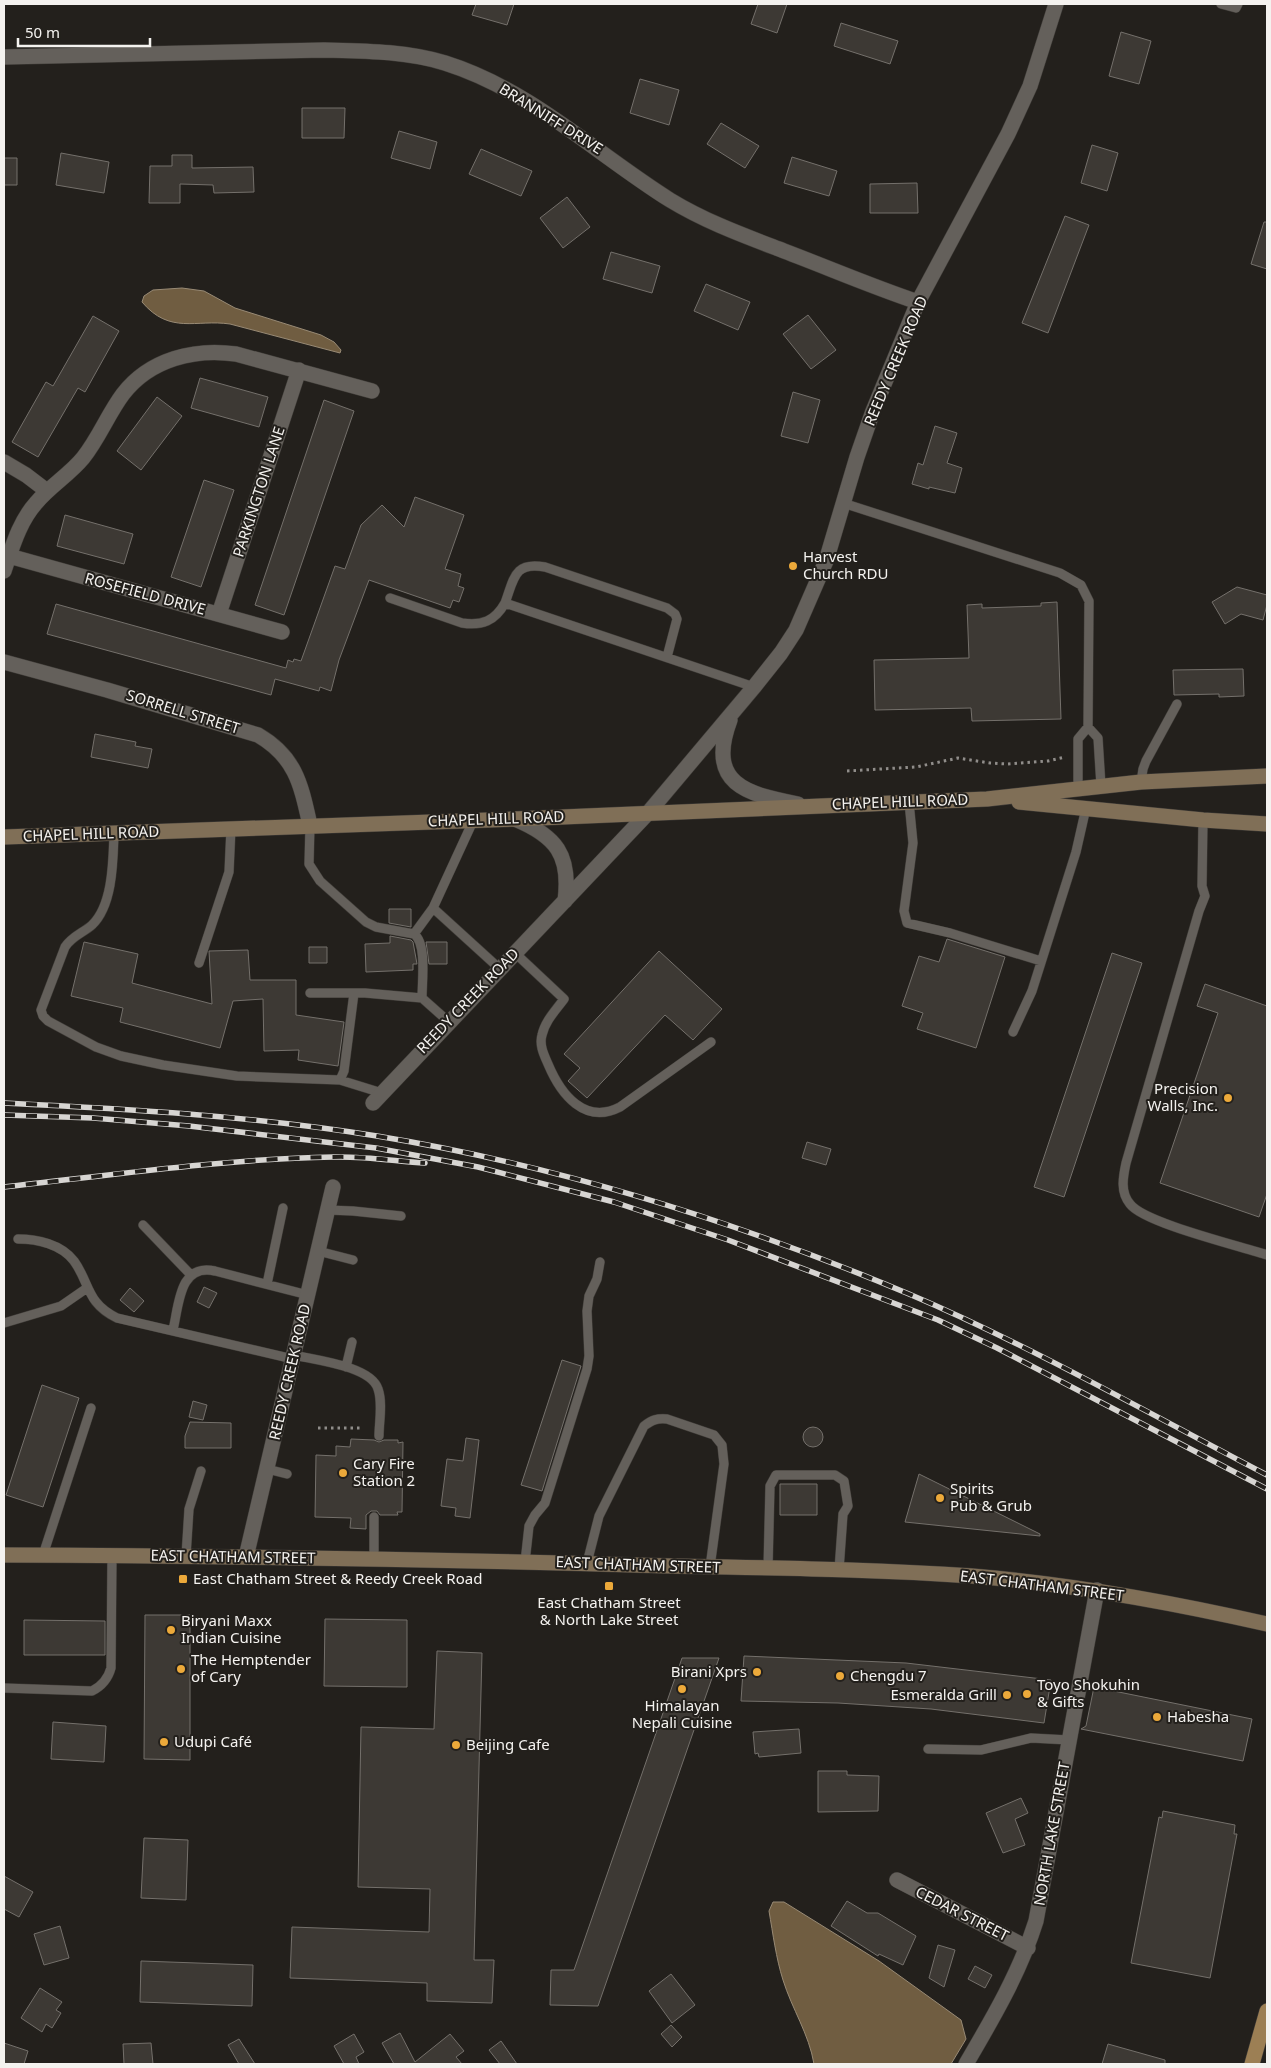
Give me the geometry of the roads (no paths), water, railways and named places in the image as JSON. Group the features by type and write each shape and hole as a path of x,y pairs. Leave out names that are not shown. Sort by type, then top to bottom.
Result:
{"main road":[{"name":"CHAPEL HILL ROAD","path":"4,837 515,819 987,799 1141,782 1267,776"},
{"name":"CHAPEL HILL ROAD","path":"987,799 1203,820 1267,824"},
{"name":"EAST CHATHAM STREET","path":"4,1555 246,1556 587,1563 839,1570 971,1576 1097,1590 1267,1624"},
{"path":"1252,2064 1263,2039 1267,2011"}],"street":[{"name":"REEDY CREEK ROAD","path":"378,1098 648,813 733,713 781,653 796,630 826,561 873,412 918,302 1008,134 1030,86 1056,4"},
{"name":"BRANNIFF DRIVE","path":"4,57 324,50 375,52 444,63 477,75 524,99 576,133 670,200 709,222 918,302"},
{"path":"4,571 24,519 36,503 83,458 124,393 136,381 166,362 188,354 214,351 236,354 372,391"},
{"name":"PARKINGTON LANE","path":"219,614 299,370"},
{"path":"4,462 26,475 47,491"},
{"name":"ROSEFIELD DRIVE","path":"9,556 282,632"},
{"name":"SORRELL STREET","path":"4,662 258,734 277,748 295,772 301,786 310,825"},
{"name":"REEDY CREEK ROAD","path":"733,713 724,738 722,757 725,768 735,784 764,797 809,806"},
{"path":"515,819 532,826 548,836 561,851 567,884 565,901"},
{"name":"REEDY CREEK ROAD","path":"246,1556 333,1187"},
{"name":"NORTH LAKE STREET","path":"966,2064 1016,1974 1028,1948 1036,1921 1097,1590"},
{"name":"CEDAR STREET","path":"897,1880 1028,1948"}],"lane":[{"path":"1222,4 1236,8 1238,4"},
{"path":"843,503 1060,573 1081,585 1089,601 1088,727 1078,738 1078,789"},
{"path":"390,598 462,623 473,625 483,623 495,618 505,603 514,579 522,568 528,565 545,567 668,608 677,619 667,656"},
{"path":"505,603 667,656 754,687"},
{"path":"1141,782 1146,761 1177,704"},
{"path":"1088,727 1098,738 1101,786"},
{"path":"909,802 913,844 904,911 908,923 950,933 1041,961"},
{"path":"1013,1032 1032,991 1076,852 1086,808"},
{"path":"414,934 433,908 474,819"},
{"path":"1203,820 1202,886 1206,896 1199,912 1126,1163 1123,1179 1124,1194 1130,1205 1152,1219 1267,1254"},
{"path":"310,825 309,864 320,881 366,922 376,927 414,934 419,938 422,948 422,998"},
{"path":"199,963 229,872 231,828"},
{"path":"114,834 112,873 102,909 93,924 72,938 65,947 41,1010 45,1019 96,1047 121,1056 163,1065 238,1076 340,1080 378,1098"},
{"path":"433,908 500,969"},
{"path":"515,953 564,999 545,1025 541,1036 542,1048 563,1092 584,1109 600,1114 620,1108 711,1042"},
{"path":"310,993 354,993 422,998 449,1022"},
{"path":"340,1080 344,1071 354,993"},
{"path":"267,1284 283,1208"},
{"path":"328,1210 401,1216"},
{"path":"143,1225 191,1275"},
{"path":"18,1239 40,1241 65,1252 73,1260 87,1288 99,1305 117,1318 346,1367 365,1374 376,1384 380,1400 379,1436"},
{"path":"318,1251 353,1260"},
{"path":"525,1562 529,1526 545,1503 587,1368 589,1356 588,1303 597,1279 600,1262"},
{"path":"173,1330 182,1288 196,1271 208,1269 308,1294"},
{"path":"4,1324 61,1306 87,1288"},
{"path":"346,1367 352,1342"},
{"path":"43,1555 91,1408"},
{"path":"587,1563 599,1516 644,1426 652,1420 660,1418 714,1435 722,1445 724,1464 710,1567"},
{"path":"267,1469 287,1474"},
{"path":"186,1556 189,1509 201,1471"},
{"path":"768,1568 770,1486 776,1475 835,1475 844,1481 848,1506 843,1514 839,1570"},
{"path":"374,1517 374,1559"},
{"path":"4,1688 92,1690 100,1687 109,1676 111,1668 112,1556"},
{"path":"928,1749 981,1750 1031,1738 1069,1740"}],"railway":[{"path":"4,1103 237,1118 377,1136 513,1163 648,1199 779,1243 845,1268 955,1314 1090,1381 1267,1475"},
{"path":"4,1115 93,1118 189,1126 376,1148 478,1167 614,1202 728,1240 938,1320 997,1348 1267,1489"},
{"path":"4,1187 168,1168 292,1158 356,1157 425,1163"}],"place":[{"name":"Harvest Church RDU","path":"793,566"},
{"name":"Precision Walls, Inc.","path":"1228,1098"},
{"name":"Cary Fire Station 2","path":"343,1473"},
{"name":"Spirits Pub & Grub","path":"940,1498"},
{"name":"East Chatham Street & Reedy Creek Road","path":"183,1579"},
{"name":"East Chatham Street & North Lake Street","path":"609,1586"},
{"name":"Biryani Maxx Indian Cuisine","path":"171,1630"},
{"name":"The Hemptender of Cary","path":"181,1669"},
{"name":"Birani Xprs","path":"757,1672"},
{"name":"Chengdu 7","path":"840,1676"},
{"name":"Himalayan Nepali Cuisine","path":"682,1689"},
{"name":"Toyo Shokuhin & Gifts","path":"1027,1694"},
{"name":"Esmeralda Grill","path":"1007,1695"},
{"name":"Habesha","path":"1157,1717"},
{"name":"Udupi Café","path":"164,1742"},
{"name":"Beijing Cafe","path":"456,1745"}]}
